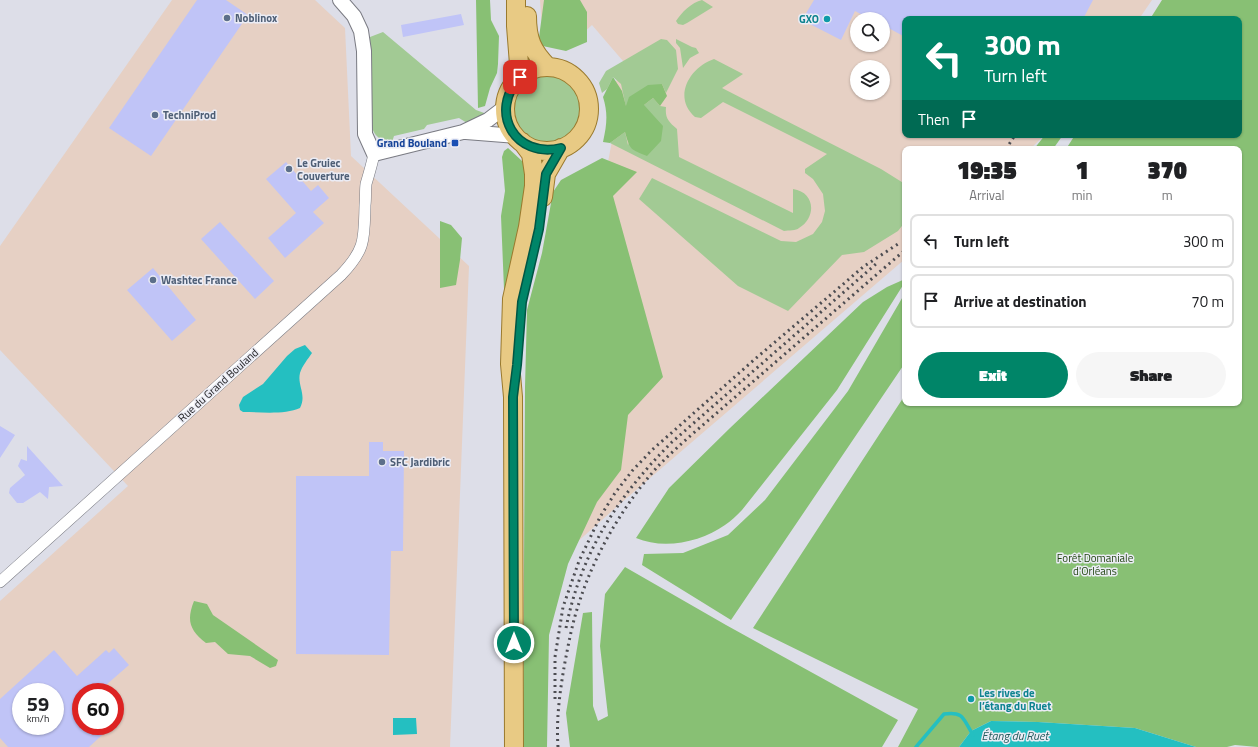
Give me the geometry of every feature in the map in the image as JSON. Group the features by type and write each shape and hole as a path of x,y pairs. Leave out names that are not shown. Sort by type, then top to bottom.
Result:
{"main road":[{"path":"516,0 516,26 520,77"},
{"path":"527,0 528,38 536,55 548,67"},
{"path":"514,747 513,397 510,364 512,299 528,227 534,186 534,174 531,154 519,139 508,123 505,107 510,91 520,77 538,68 548,67 563,70 578,81 583,88 589,104 587,120 580,134 568,145 551,150 541,150 531,147 519,139"},
{"path":"513,397 522,302 539,229 546,174 561,148"}],"street":[{"path":"340,0 354,16 361,31 364,51 365,134 374,154 463,132 488,120 505,107"},
{"path":"463,132 519,139"},
{"name":"Rue du Grand Bouland","path":"0,582 341,276 350,266 362,247 364,236 366,184 372,168 374,154"}],"shaded area":[{"path":"172,0 315,0 345,28 351,156 469,266 450,747 0,747 0,601 128,486 0,350 0,246"},
{"path":"540,0 1152,0 1141,16 902,16 902,138 1042,138 1033,146 902,146 902,262 621,503 529,585 617,114 609,88 629,68 592,25 568,47 543,43"}],"green space":[{"path":"476,0 490,0 491,20 499,36 497,73 490,88 485,106 478,108"},
{"path":"544,0 580,0 587,12 587,42 566,51 538,45"},
{"path":"702,0 713,7 683,25 678,24 676,21 684,11 694,3"},
{"name":"Forêt Domaniale d'Orléans","path":"1162,0 1258,0 1258,747 1235,745 1227,747 1196,747 1135,728 1038,722 991,721 971,731 959,747 898,747 918,709 753,628 902,400 902,406 1242,406 1242,146 1068,146 1073,138 1242,138 1242,16 1152,16"},
{"path":"383,32 476,110 487,114 467,123 459,118 427,125 424,129 394,136 392,142 378,137 371,124 370,37"},
{"path":"661,39 667,40 676,50 678,69 666,93 662,84 626,107 621,84 613,77 607,89 602,93 599,83 606,71"},
{"path":"676,39 696,48 699,53 690,58 683,68 680,48 676,43"},
{"path":"714,59 743,74 722,88 881,169 902,182 902,226 898,231 864,252 842,255 788,311 738,286 639,199 652,178 781,241 796,242 813,234 822,222 825,211 823,194 813,179 805,173 805,169 827,154 723,102 701,118 695,117 688,109 685,101 685,92 691,76 705,63"},
{"path":"548,75 561,78 572,85 579,96 582,109 579,122 572,133 561,140 548,143 535,140 524,133 517,122 514,109 517,96 524,85 535,78"},
{"path":"613,77 622,91 626,106 629,97 648,85 662,84 667,96 660,106 653,98 644,105 663,126 661,141 647,156 637,152 630,146 625,132 610,143 603,142 606,108 603,97"},
{"path":"653,98 660,106 666,107 668,119 677,129 679,157 793,213 793,189 800,191 806,195 811,206 809,218 798,229 784,231 610,143 625,132 628,145 644,105"},
{"path":"1043,138 1061,138 1055,146 1036,146"},
{"path":"508,148 526,166 528,190 509,290 504,289 501,216 505,191 502,157 504,151"},
{"path":"602,158 637,172 613,196 663,377 628,415 621,470 597,502 568,564 549,635 547,747 523,747 525,387 527,310 542,253 553,192 561,180"},
{"path":"440,221 451,225 462,238 456,285 440,288"},
{"path":"902,280 902,287 837,390 736,516 715,531 694,540 670,544 647,542 636,538 669,488 863,302 887,287"},
{"path":"902,298 902,367 731,620 642,565 644,554 683,553 728,535 765,500 848,391"},
{"path":"625,567 726,625 898,720 882,747 570,747 566,713 583,613 592,612 593,706 598,721 608,716 600,646 605,594"},
{"path":"194,601 207,604 213,615 278,660 276,666 270,668 250,656 228,654 215,642 206,643 196,634 191,625 190,614"}],"water":[{"path":"305,345 312,353 300,373 299,378 303,398 300,408 287,412 272,413 243,412 240,410 239,405 243,397 263,384 295,349"},
{"path":"393,718 416,718 417,734 393,735"},
{"name":"Étang du Ruet","path":"991,721 1038,722 1135,728 1196,747 959,747 971,731"}],"building":[{"path":"197,0 226,0 248,15 151,156 109,128"},
{"name":"GXO","path":"814,0 1093,0 1085,16 902,16 902,35 890,29 890,12 855,11 850,12 850,21 841,40 802,20"},
{"path":"461,14 464,25 403,37 401,25"},
{"path":"286,162 311,191 318,185 329,198 313,212 324,223 285,258 268,238 296,213 266,179"},
{"path":"220,222 274,281 255,299 201,239"},
{"path":"153,268 196,320 172,341 127,290"},
{"path":"0,426 15,435 0,458"},
{"path":"369,442 383,442 383,451 404,451 403,551 391,551 389,655 296,654 296,476 369,476"},
{"path":"27,446 63,486 49,487 48,499 40,492 23,503 17,503 9,493 10,488 25,475 18,466 21,459 27,461"},
{"path":"114,648 129,665 108,683 72,683 72,735 102,735 89,747 8,747 0,738 0,699 12,688 12,735 64,735 64,683 18,683 54,650 77,676 106,650 109,653"}],"waterway":[{"path":"916,747 944,714 951,713 962,717 973,735"}],"railway":[{"path":"1008,146 1013,138"},
{"path":"555,699 555,657 563,607 579,561 600,517 615,493 632,471 652,450 755,359 863,267 901,242"},
{"path":"558,747 559,704 565,662 573,623 586,582 594,564 613,528 635,494 660,464 682,444 902,253"},
{"path":"566,628 581,574 592,550 604,527 635,483 672,442 876,264"}],"place":[{"name":"Noblinox","path":"227,18"},
{"name":"GXO","path":"827,19"},
{"name":"TechniProd","path":"155,115"},
{"name":"Grand Bouland","path":"455,143"},
{"name":"Le Gruiec Couverture","path":"289,169"},
{"name":"Washtec France","path":"153,280"},
{"name":"SFC Jardibric","path":"382,462"},
{"name":"Les rives de l’étang du Ruet","path":"971,699"}],"route":[{"path":"514,643 513,397 522,302 539,229 546,174 561,148 541,150 531,147 522,142 511,130 505,107 510,91 514,83 520,77"}]}
